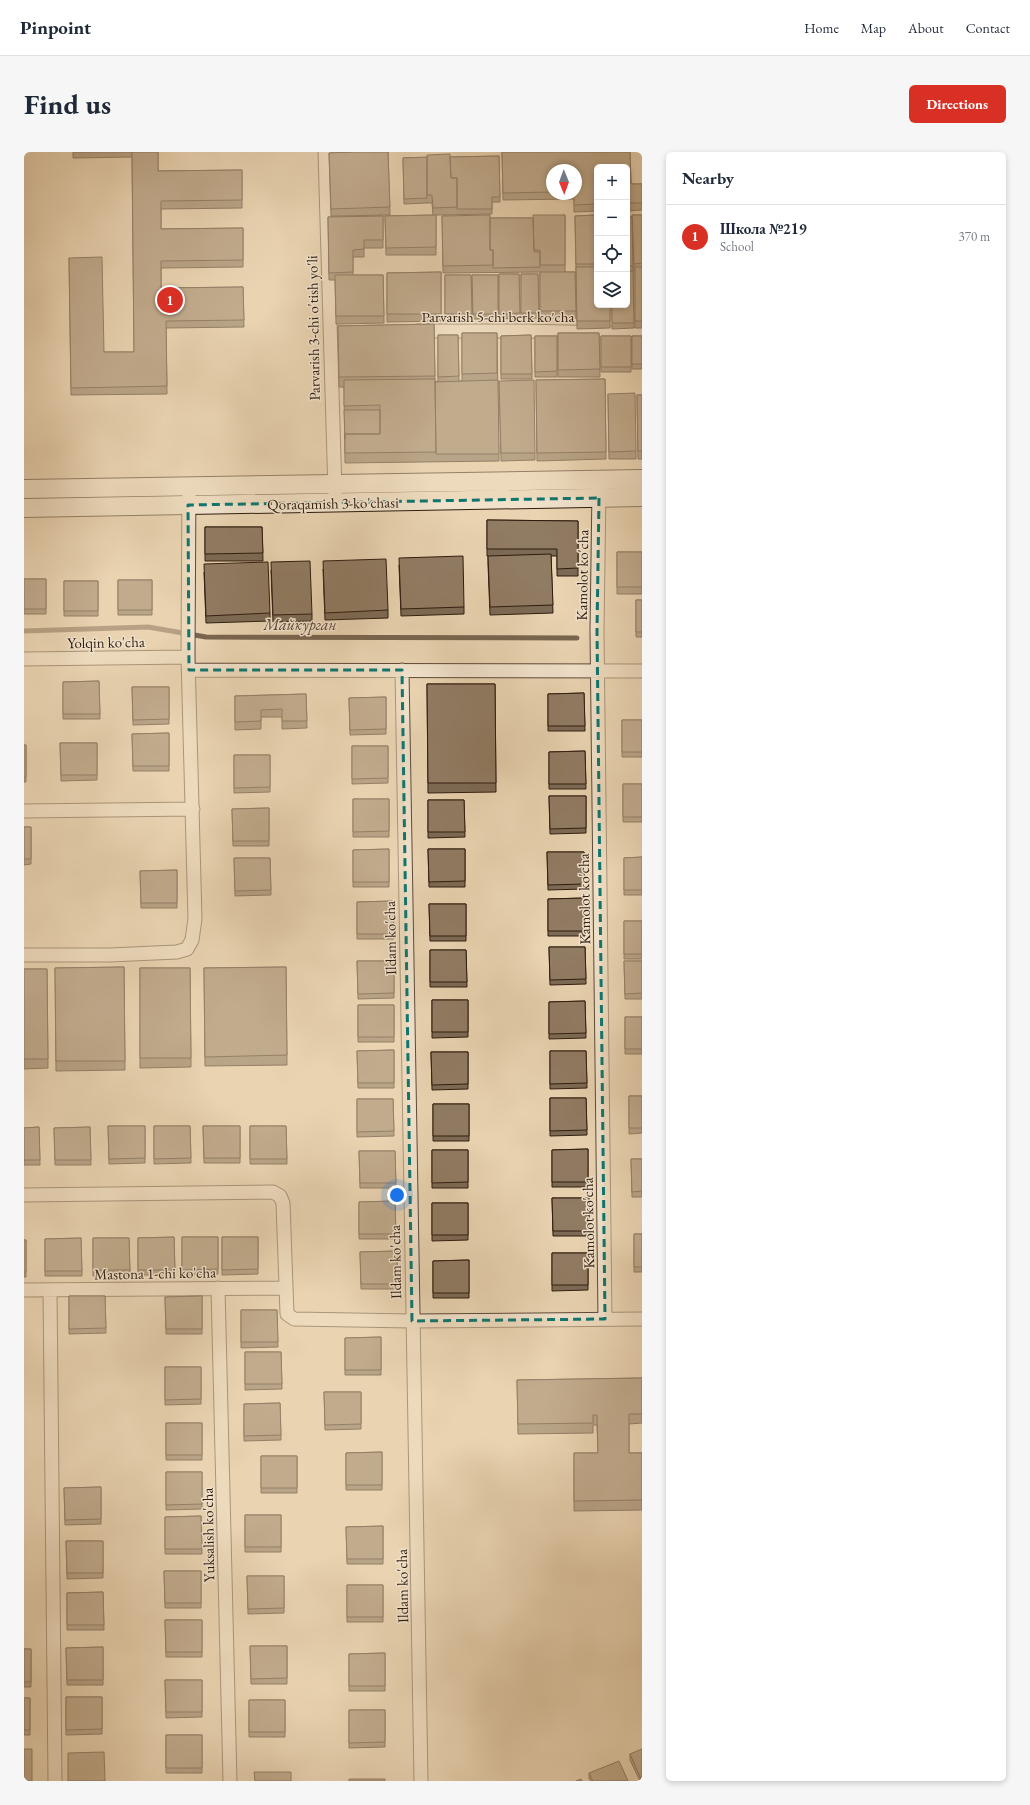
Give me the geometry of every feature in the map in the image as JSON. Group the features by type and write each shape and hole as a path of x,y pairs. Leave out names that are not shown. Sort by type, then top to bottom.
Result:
{"main road":[{"name":"Qoraqamish 3-ko'chasi","path":"24,489 642,479"},
{"name":"Qoraqamish 3-ko'chasi","path":"24,508 642,497"}],"street":[{"name":"Parvarish 3-chi o'tish yo'li","path":"325,152 335,503"},
{"name":"Parvarish 5-chi berk ko'cha","path":"408,332 527,331 642,334"},
{"path":"330,333 345,332"},
{"name":"Kamolot ko'cha","path":"599,479 597,664 605,1319"},
{"path":"24,955 110,955 177,952 187,949 192,940 195,920 188,663 189,486"},
{"name":"Yolqin ko'cha","path":"24,659 402,670 597,664 642,670"},
{"name":"Ildam ko'cha","path":"402,670 421,1781"},
{"path":"24,811 193,809"},
{"path":"24,1195 273,1192 280,1196 283,1203 287,1314 294,1319 412,1321 642,1319"},
{"name":"Yuksalish ko'cha","path":"218,1288 230,1781"},
{"name":"Mastona 1-chi ko'cha","path":"24,1290 286,1288"},
{"path":"50,1290 55,1781"}],"highlighted area":[{"path":"599,498 597,631 605,1319 412,1321 402,670 189,670 188,505"}],"building":[{"path":"132,152 158,152 158,171 242,170 242,200 161,201 161,229 243,228 243,260 161,261 161,288 243,287 244,320 166,321 167,386 71,388 69,258 102,257 104,352 134,352"},
{"path":"388,152 390,207 331,209 329,153"},
{"path":"502,152 630,152 631,184 642,184 642,203 630,203 630,164 594,164 594,204 574,205 574,200 582,200 582,164 546,164 546,192 503,193"},
{"path":"450,154 451,178 457,178 457,207 433,208 432,195 427,195 427,155"},
{"path":"499,156 500,197 492,197 492,209 457,209 457,178 451,178 450,157"},
{"path":"427,157 427,198 404,199 403,158"},
{"path":"436,215 436,247 386,248 385,216"},
{"path":"490,215 490,250 493,250 493,265 443,266 442,216"},
{"path":"533,215 565,215 565,265 540,265 540,250 534,250"},
{"path":"594,215 594,264 576,264 575,216"},
{"path":"632,215 642,215 642,263 634,264"},
{"path":"383,216 383,240 364,240 364,249 353,250 353,272 329,273 328,217"},
{"path":"630,217 632,217 633,266 630,266"},
{"path":"490,218 533,218 534,252 540,252 540,267 493,268 493,250 490,250"},
{"path":"576,267 594,267 594,308 610,308 610,321 577,321"},
{"path":"635,267 642,267 642,321 635,321"},
{"path":"630,271 633,271 634,323 612,323 612,308 630,308"},
{"path":"441,272 441,314 387,314 387,273"},
{"path":"540,272 575,272 576,311 540,311"},
{"path":"499,274 519,274 520,313 499,314"},
{"path":"521,274 538,274 539,313 521,313"},
{"path":"335,275 383,275 384,316 336,316"},
{"path":"445,275 471,275 472,314 445,314"},
{"path":"472,275 498,275 498,314 473,314"},
{"path":"434,324 435,376 339,377 338,326"},
{"path":"462,333 497,333 497,373 462,374"},
{"path":"558,333 599,333 600,369 558,370"},
{"path":"438,335 458,335 459,376 438,377"},
{"path":"531,335 532,374 501,374 501,336"},
{"path":"535,336 557,336 557,371 535,372"},
{"path":"601,336 631,336 631,367 601,367"},
{"path":"632,336 642,336 642,364 632,364"},
{"path":"435,379 436,452 345,453 345,434 380,434 380,405 344,406 344,380"},
{"path":"605,379 606,452 537,453 536,380"},
{"path":"498,380 499,454 436,454 435,382"},
{"path":"534,380 535,453 501,453 499,381"},
{"path":"635,393 636,451 609,452 608,394"},
{"path":"637,395 642,395 642,451 638,451"},
{"path":"344,410 380,410 380,434 345,434 345,439"},
{"path":"487,520 578,521 578,568 557,569 557,549 487,549"},
{"path":"205,527 262,527 263,553 205,554"},
{"path":"617,552 642,552 642,587 617,587"},
{"path":"551,554 553,605 490,607 488,556"},
{"path":"463,556 464,607 401,609 399,558"},
{"path":"386,559 388,610 325,613 323,561"},
{"path":"310,561 312,614 273,615 271,562"},
{"path":"268,562 270,613 206,616 204,564"},
{"path":"24,579 46,579 46,609 24,609"},
{"path":"118,580 152,580 152,610 118,610"},
{"path":"64,581 98,581 98,611 64,611"},
{"path":"636,600 642,600 642,632 636,632"},
{"path":"99,681 100,714 63,714 63,682"},
{"path":"427,684 495,684 496,783 428,783"},
{"path":"132,687 169,687 169,719 133,720"},
{"path":"584,693 585,726 548,726 548,694"},
{"path":"306,694 307,721 282,721 282,709 261,710 261,721 235,722 235,696"},
{"path":"386,697 386,729 350,730 349,698"},
{"path":"622,720 642,720 642,752 622,752"},
{"path":"169,733 169,766 133,766 132,734"},
{"path":"60,743 97,743 97,775 61,775"},
{"path":"24,745 26,745 26,777 24,777"},
{"path":"352,746 388,746 388,778 352,779"},
{"path":"585,751 586,784 549,784 549,752"},
{"path":"234,755 270,755 270,787 234,788"},
{"path":"623,784 642,784 642,817 623,817"},
{"path":"549,796 586,796 586,828 550,829"},
{"path":"353,799 389,799 389,831 353,832"},
{"path":"428,800 464,800 465,832 428,832"},
{"path":"269,808 269,841 233,841 232,809"},
{"path":"24,827 31,827 31,859 24,859"},
{"path":"389,849 389,882 353,882 353,850"},
{"path":"428,849 465,849 465,881 429,882"},
{"path":"547,852 584,852 584,884 548,885"},
{"path":"642,857 642,890 624,890 624,858"},
{"path":"234,858 270,858 271,890 235,891"},
{"path":"177,870 177,903 141,903 140,871"},
{"path":"584,898 585,931 548,931 548,899"},
{"path":"393,901 394,934 357,934 357,902"},
{"path":"429,904 466,904 466,936 430,936"},
{"path":"624,921 642,921 642,954 624,954"},
{"path":"549,947 585,947 586,979 550,980"},
{"path":"430,950 466,950 467,982 430,982"},
{"path":"357,961 394,961 394,993 358,994"},
{"path":"624,961 642,961 642,993 625,994"},
{"path":"124,967 125,1061 56,1061 55,968"},
{"path":"286,967 287,1055 205,1057 204,968"},
{"path":"140,968 190,968 191,1058 140,1058"},
{"path":"24,969 47,969 48,1059 24,1059"},
{"path":"432,1000 468,1000 468,1032 432,1032"},
{"path":"585,1001 586,1033 549,1034 549,1002"},
{"path":"358,1005 394,1005 394,1037 358,1037"},
{"path":"625,1017 642,1017 642,1049 625,1049"},
{"path":"394,1050 394,1083 358,1083 357,1051"},
{"path":"550,1051 586,1051 587,1083 550,1084"},
{"path":"431,1052 468,1052 468,1084 432,1085"},
{"path":"629,1096 642,1096 642,1128 629,1128"},
{"path":"550,1098 586,1098 587,1130 550,1131"},
{"path":"357,1099 393,1099 394,1131 357,1132"},
{"path":"433,1104 469,1104 469,1136 433,1136"},
{"path":"108,1126 145,1126 145,1158 109,1159"},
{"path":"154,1126 190,1126 191,1158 154,1159"},
{"path":"203,1126 240,1126 240,1158 204,1158"},
{"path":"250,1126 286,1126 287,1159 250,1159"},
{"path":"39,1127 40,1160 24,1160 24,1128"},
{"path":"90,1127 91,1160 55,1160 54,1128"},
{"path":"588,1149 588,1182 552,1182 552,1150"},
{"path":"432,1150 468,1150 468,1182 432,1183"},
{"path":"359,1151 395,1151 396,1183 360,1183"},
{"path":"631,1159 642,1159 642,1191 632,1192"},
{"path":"552,1198 589,1198 589,1231 553,1231"},
{"path":"395,1201 396,1234 359,1234 359,1202"},
{"path":"432,1203 468,1203 468,1235 432,1235"},
{"path":"634,1234 642,1234 642,1267 634,1267"},
{"path":"174,1237 175,1270 138,1270 138,1238"},
{"path":"182,1237 218,1237 218,1269 182,1270"},
{"path":"222,1237 258,1237 258,1269 222,1270"},
{"path":"81,1238 82,1271 45,1271 45,1239"},
{"path":"93,1238 129,1238 130,1270 93,1270"},
{"path":"24,1240 26,1240 26,1272 24,1272"},
{"path":"397,1251 397,1284 361,1284 360,1252"},
{"path":"552,1253 588,1253 588,1285 552,1285"},
{"path":"469,1260 469,1293 433,1293 433,1261"},
{"path":"69,1296 105,1296 106,1328 69,1329"},
{"path":"202,1296 202,1329 166,1329 165,1297"},
{"path":"241,1310 277,1310 278,1342 241,1342"},
{"path":"381,1337 381,1370 345,1370 345,1338"},
{"path":"245,1352 281,1352 282,1384 245,1384"},
{"path":"165,1367 201,1367 201,1399 165,1400"},
{"path":"642,1378 642,1414 629,1414 629,1453 642,1453 642,1500 574,1501 574,1453 598,1453 597,1415 593,1415 593,1423 518,1424 517,1380"},
{"path":"324,1392 361,1392 361,1424 325,1425"},
{"path":"280,1403 281,1435 244,1436 244,1404"},
{"path":"166,1423 202,1423 202,1455 166,1455"},
{"path":"382,1452 382,1485 346,1485 346,1453"},
{"path":"261,1456 297,1456 297,1488 261,1488"},
{"path":"166,1472 202,1472 202,1504 166,1505"},
{"path":"101,1487 101,1519 65,1520 64,1488"},
{"path":"245,1515 281,1515 281,1547 245,1547"},
{"path":"201,1516 202,1549 165,1549 165,1517"},
{"path":"383,1526 383,1559 347,1559 346,1527"},
{"path":"66,1541 103,1541 103,1573 67,1573"},
{"path":"164,1571 201,1571 201,1603 165,1603"},
{"path":"247,1576 284,1576 284,1608 248,1609"},
{"path":"347,1585 383,1585 383,1617 347,1617"},
{"path":"103,1592 104,1625 67,1625 67,1593"},
{"path":"165,1620 202,1620 202,1652 166,1652"},
{"path":"250,1646 287,1646 287,1678 251,1679"},
{"path":"103,1647 103,1680 67,1680 66,1648"},
{"path":"24,1649 31,1649 31,1682 24,1682"},
{"path":"385,1653 385,1686 349,1686 349,1654"},
{"path":"165,1680 202,1680 202,1712 166,1712"},
{"path":"66,1697 102,1697 102,1729 66,1730"},
{"path":"24,1698 30,1698 30,1730 24,1730"},
{"path":"249,1700 285,1700 285,1732 249,1732"},
{"path":"349,1710 385,1710 385,1742 349,1743"},
{"path":"166,1735 202,1735 202,1768 166,1768"},
{"path":"24,1749 32,1749 32,1781 24,1781"},
{"path":"642,1749 642,1781 630,1754"},
{"path":"104,1752 105,1781 68,1781 68,1753"},
{"path":"619,1761 628,1781 593,1781 589,1773"},
{"path":"254,1772 291,1772 291,1781 255,1781"},
{"path":"349,1779 385,1779 385,1781 349,1781"}],"waterway":[{"name":"Майкурган","path":"24,631 148,627 206,637 577,638"}],"place":[{"name":"Школа №219","path":"170,300"}]}
